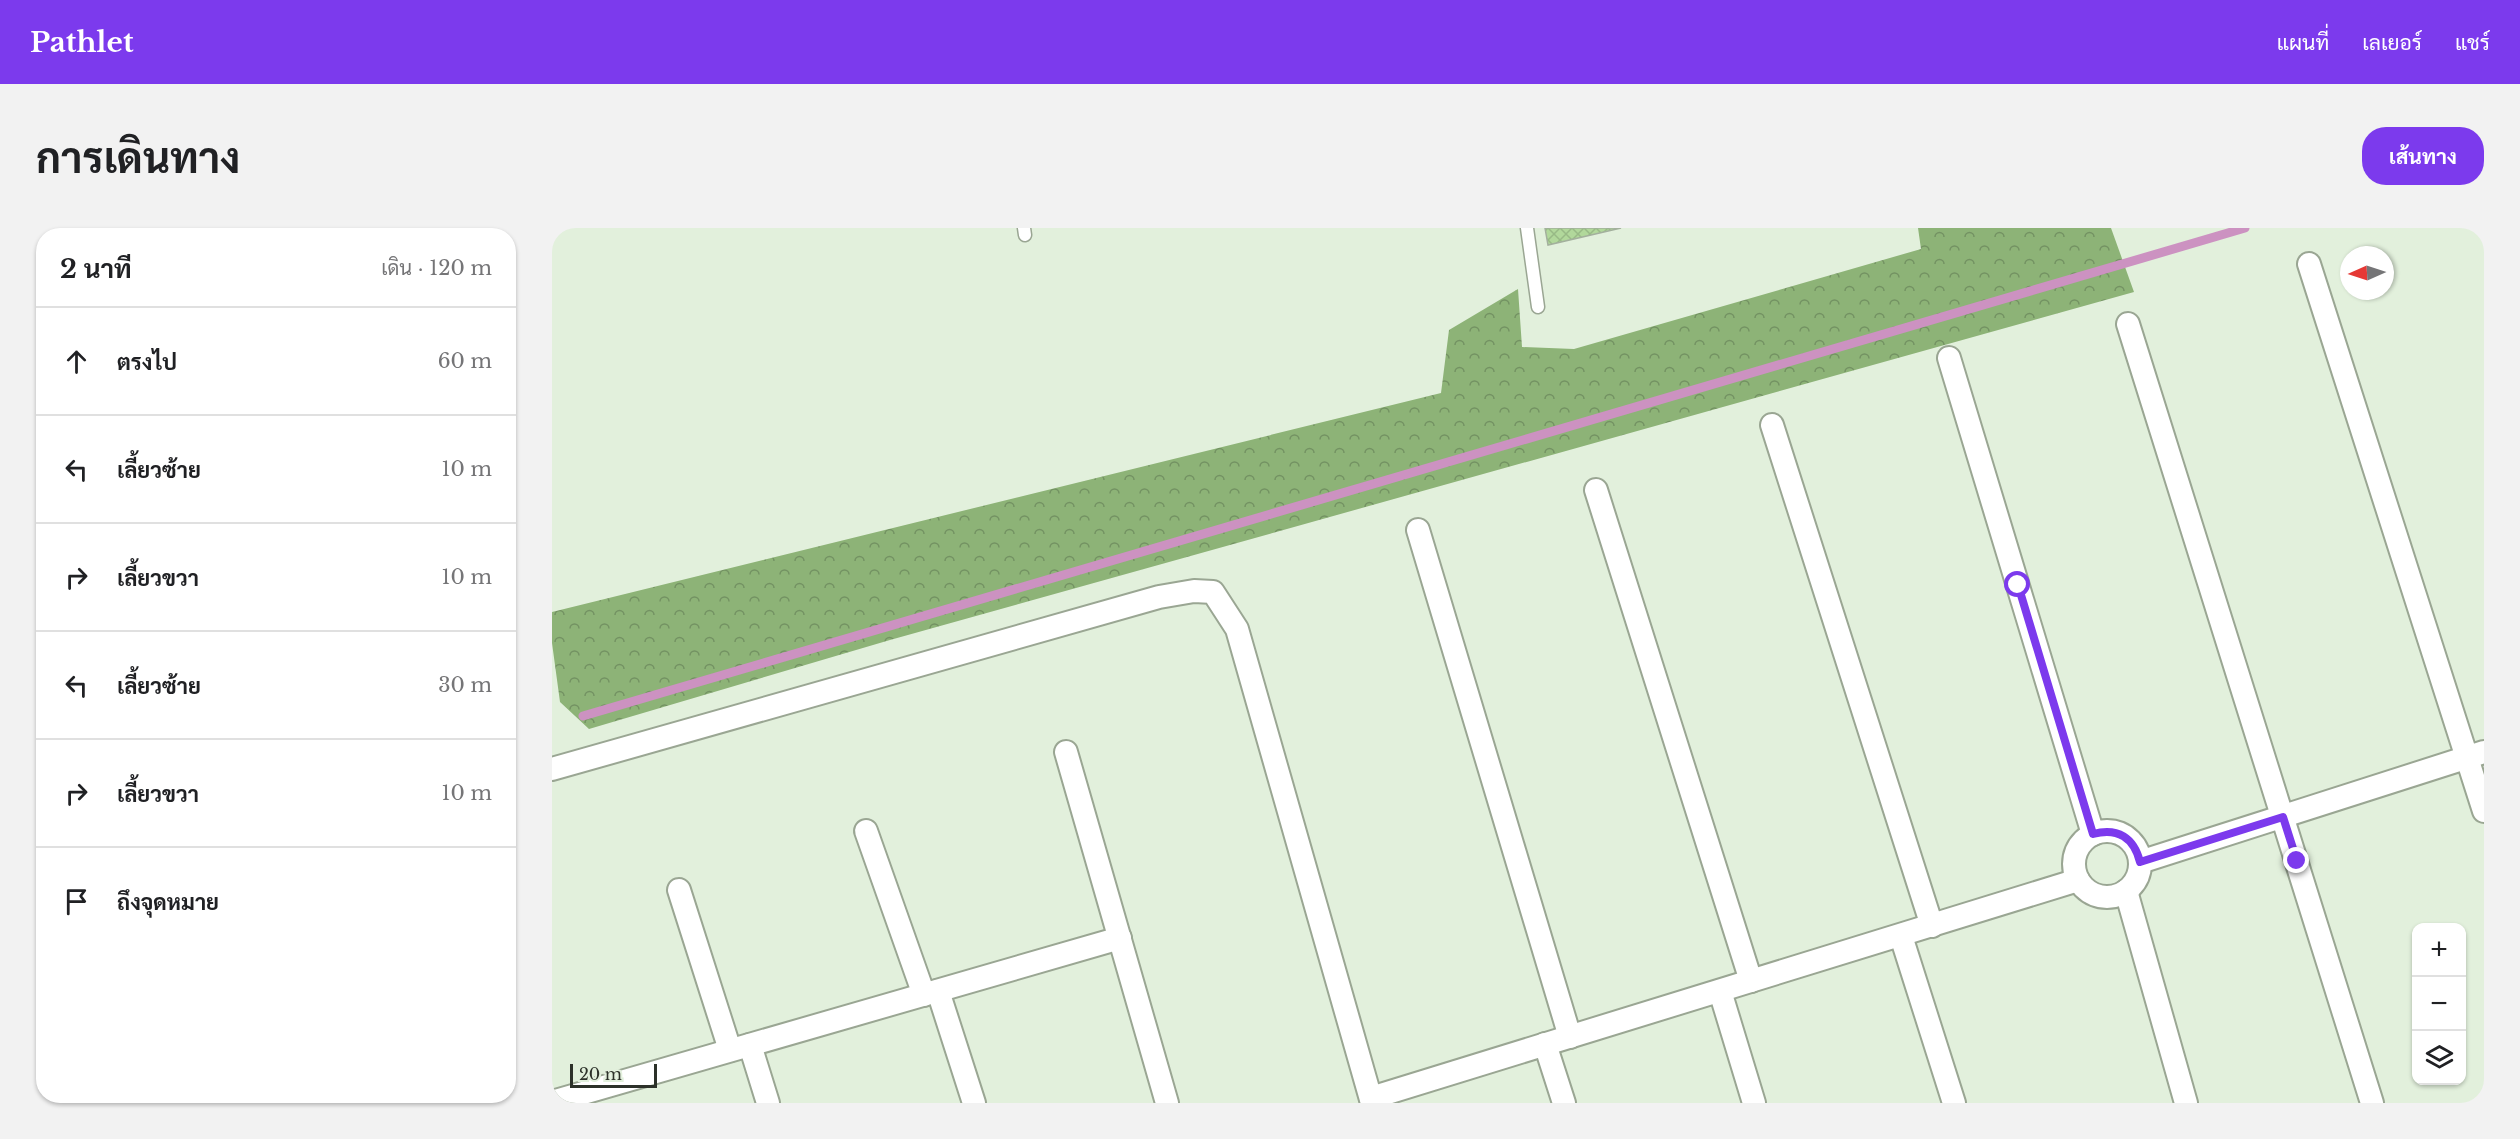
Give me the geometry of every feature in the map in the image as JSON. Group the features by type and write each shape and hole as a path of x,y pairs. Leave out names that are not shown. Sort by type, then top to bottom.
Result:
{"street":[{"path":"2308,264 2475,755 2484,811"},
{"path":"2128,324 2372,1103"},
{"path":"1949,358 2093,834"},
{"path":"1772,425 1932,926"},
{"path":"1596,490 1751,981"},
{"path":"1418,530 1570,1037"},
{"path":"552,770 1159,597 1194,591 1213,592 1237,629 1371,1100 2078,880"},
{"path":"1066,752 1167,1103"},
{"path":"2140,862 2475,755"},
{"path":"866,831 974,1103"},
{"path":"2114,831 2133,842 2140,862 2139,873 2134,884 2116,896 2105,898 2094,895 2078,880 2074,858 2084,840 2093,834 2114,831"},
{"path":"679,890 740,1048 768,1103"},
{"path":"2126,891 2186,1103"},
{"path":"1901,936 1954,1103"},
{"path":"564,1101 1120,938"},
{"path":"1720,991 1754,1103"},
{"path":"1545,1044 1564,1103"}],"lane":[{"path":"1527,228 1538,307"}],"green space":[{"path":"1918,228 2111,228 2134,292 890,640 589,729 560,702 552,643 552,612 1441,393 1449,330 1518,289 1522,347 1574,349 1921,249"}],"building":[{"path":"1545,228 1621,228 1548,245"}],"waterway":[{"path":"583,716 2245,228"}],"route":[{"path":"2018,585 2093,834 2114,831 2124,835 2133,842 2140,862 2283,817 2297,861"}]}
